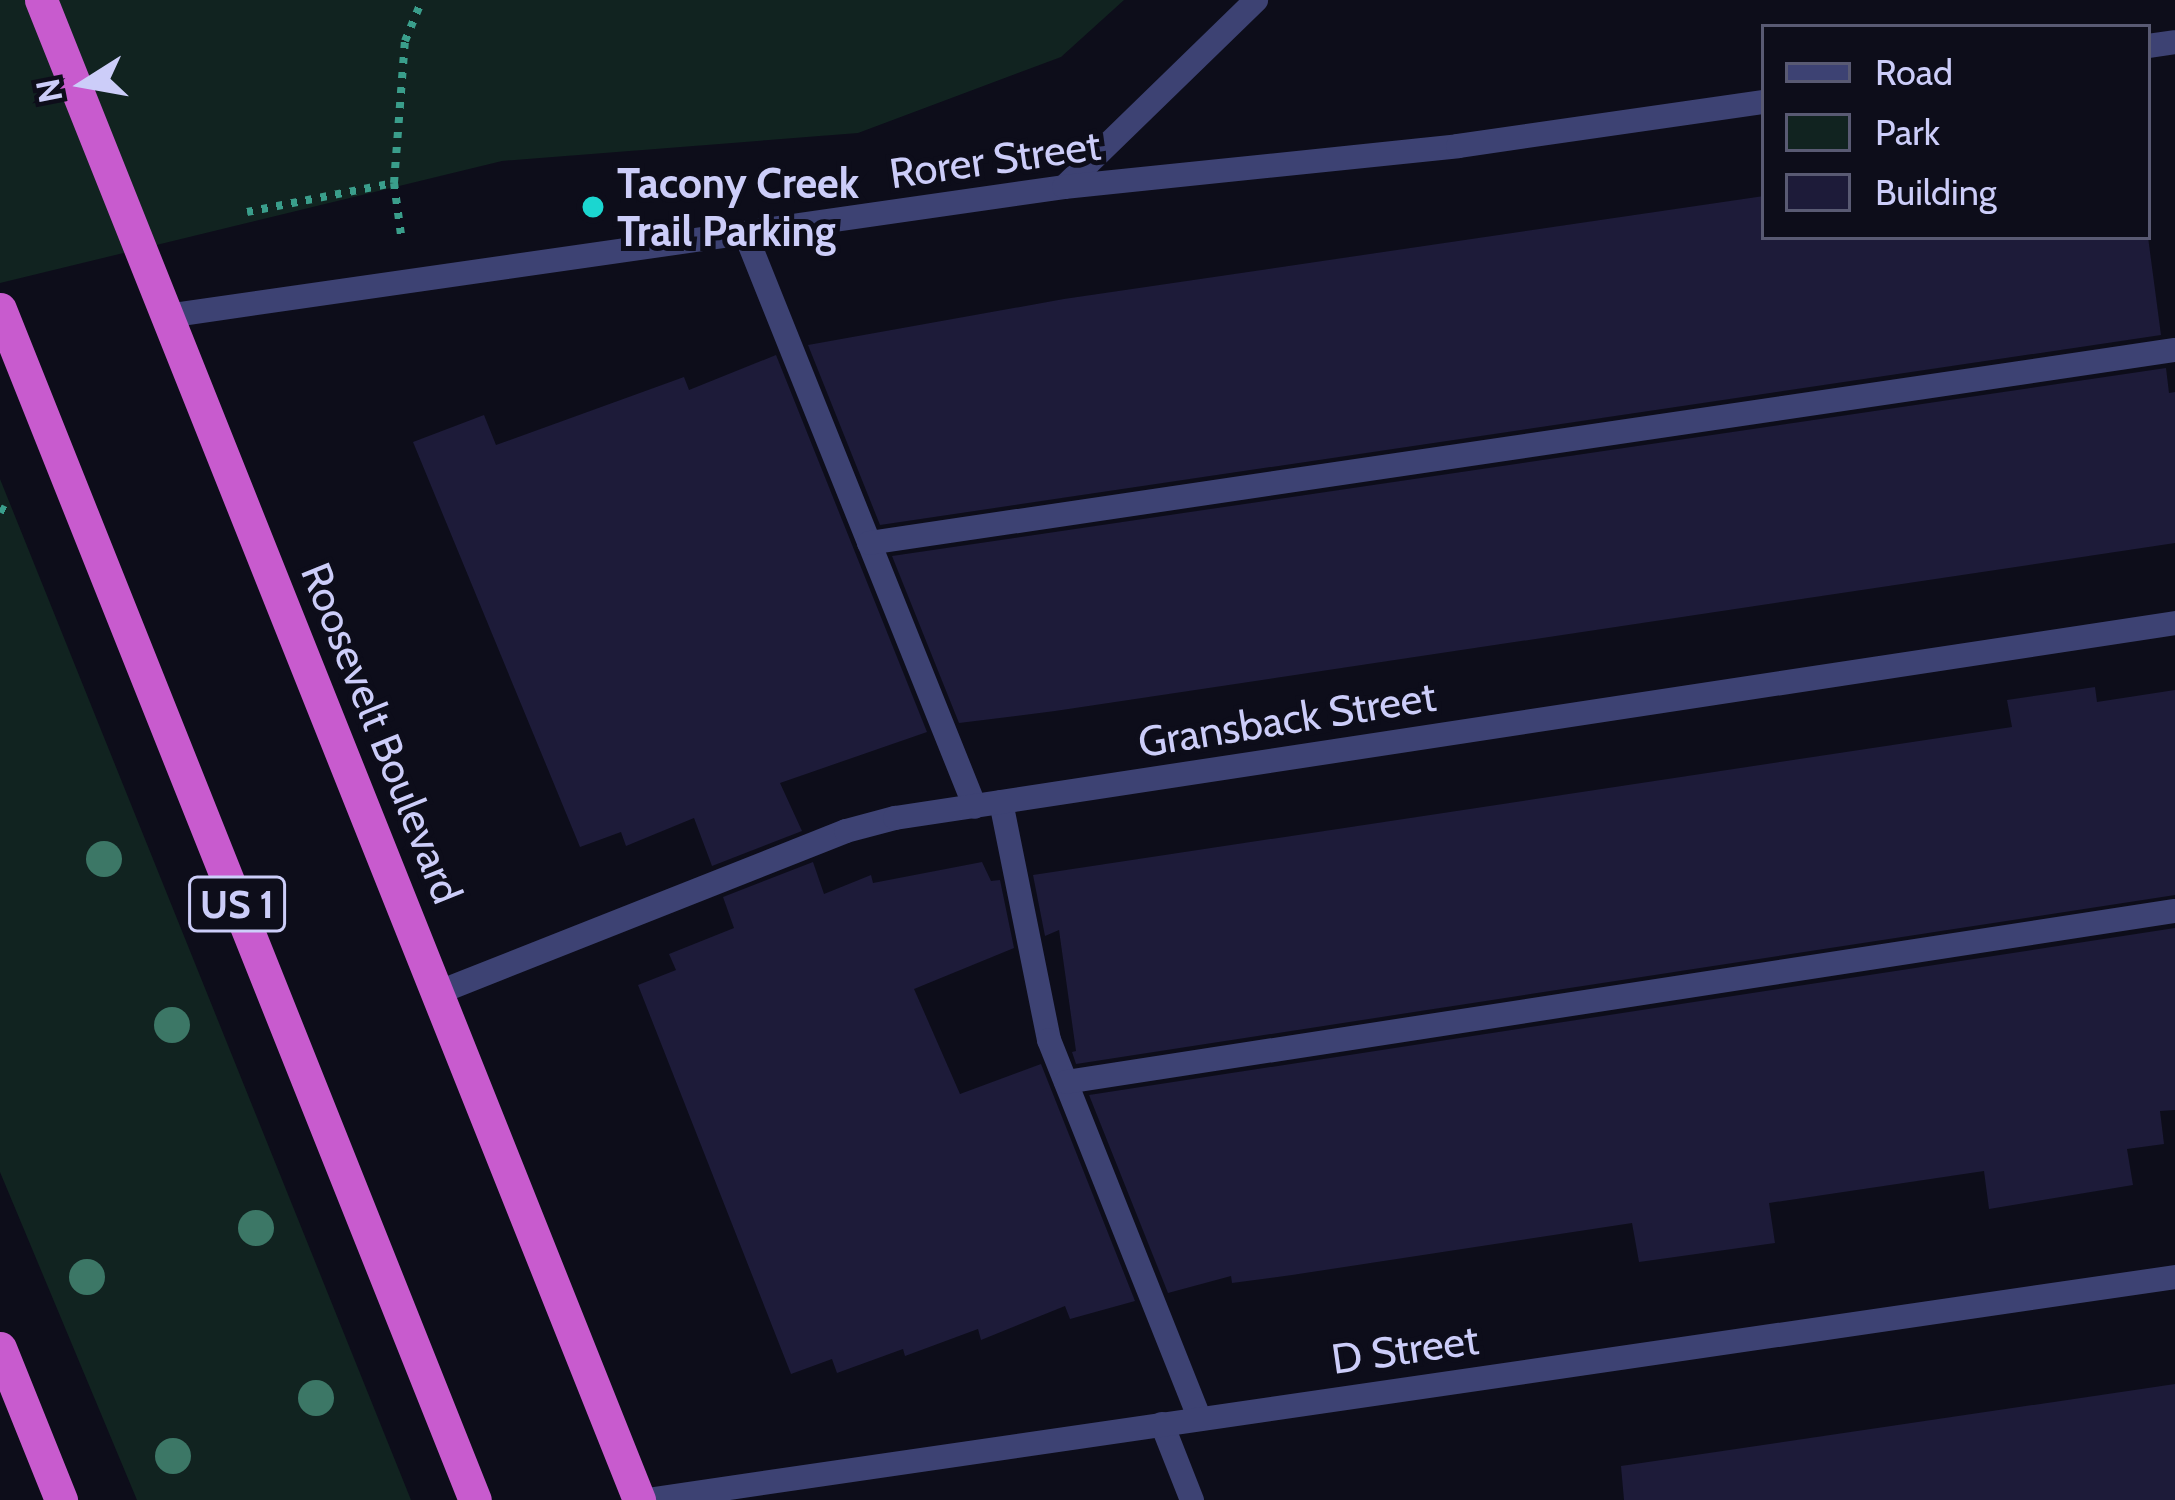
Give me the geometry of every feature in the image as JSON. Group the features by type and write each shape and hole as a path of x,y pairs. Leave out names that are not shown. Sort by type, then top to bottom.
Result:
{"highway":[{"name":"Roosevelt Boulevard","path":"41,0 643,1500"},
{"name":"US 1","path":"0,309 475,1500"},
{"path":"0,1348 61,1500"}],"street":[{"path":"1064,188 1256,0"},
{"name":"Rorer Street","path":"167,316 1064,188 1458,146 1761,102"},
{"path":"745,233 975,807"},
{"path":"869,543 2175,350"},
{"name":"Gransback Street","path":"437,993 846,831 1001,802 2175,622"},
{"path":"1001,802 1049,1040 1200,1419"},
{"path":"1066,1082 2175,911"},
{"name":"D Street","path":"643,1500 2175,1277"},
{"path":"1162,1424 1192,1500"}],"path":[{"path":"247,212 394,183 405,41 422,0"}],"green space":[{"path":"0,0 1124,0 1061,57 858,133 502,161 0,283"},
{"path":"0,479 411,1500 137,1500 0,1172"}],"building":[{"path":"1761,196 1761,240 2148,240 2161,335 880,525 808,345 1064,299"},
{"path":"776,355 927,732 780,783 802,831 712,866 694,818 626,846 621,832 580,847 413,442 484,415 496,445 684,377 689,390"},
{"path":"2166,368 2169,393 2175,392 2175,543 1055,711 959,723 892,556"},
{"path":"2095,687 2097,702 2175,690 2175,895 1076,1064 1059,930 1045,936 1033,875 2012,727 2007,700"},
{"path":"813,862 824,894 871,875 873,883 982,862 991,881 1000,880 1014,948 914,989 960,1094 1041,1064 1135,1301 1070,1319 1065,1306 981,1340 978,1329 905,1356 903,1349 837,1373 832,1359 791,1374 638,985 676,970 669,954 734,928 723,897"},
{"path":"2175,928 2175,1110 2160,1111 2164,1144 2127,1149 2133,1185 1989,1209 1984,1171 1769,1203 1775,1243 1639,1262 1632,1223 1232,1283 1231,1276 1168,1293 1089,1095"},
{"path":"2175,1384 2175,1500 1624,1500 1621,1466"}],"place":[{"name":"Tacony Creek Trail Parking","path":"593,207"}]}
